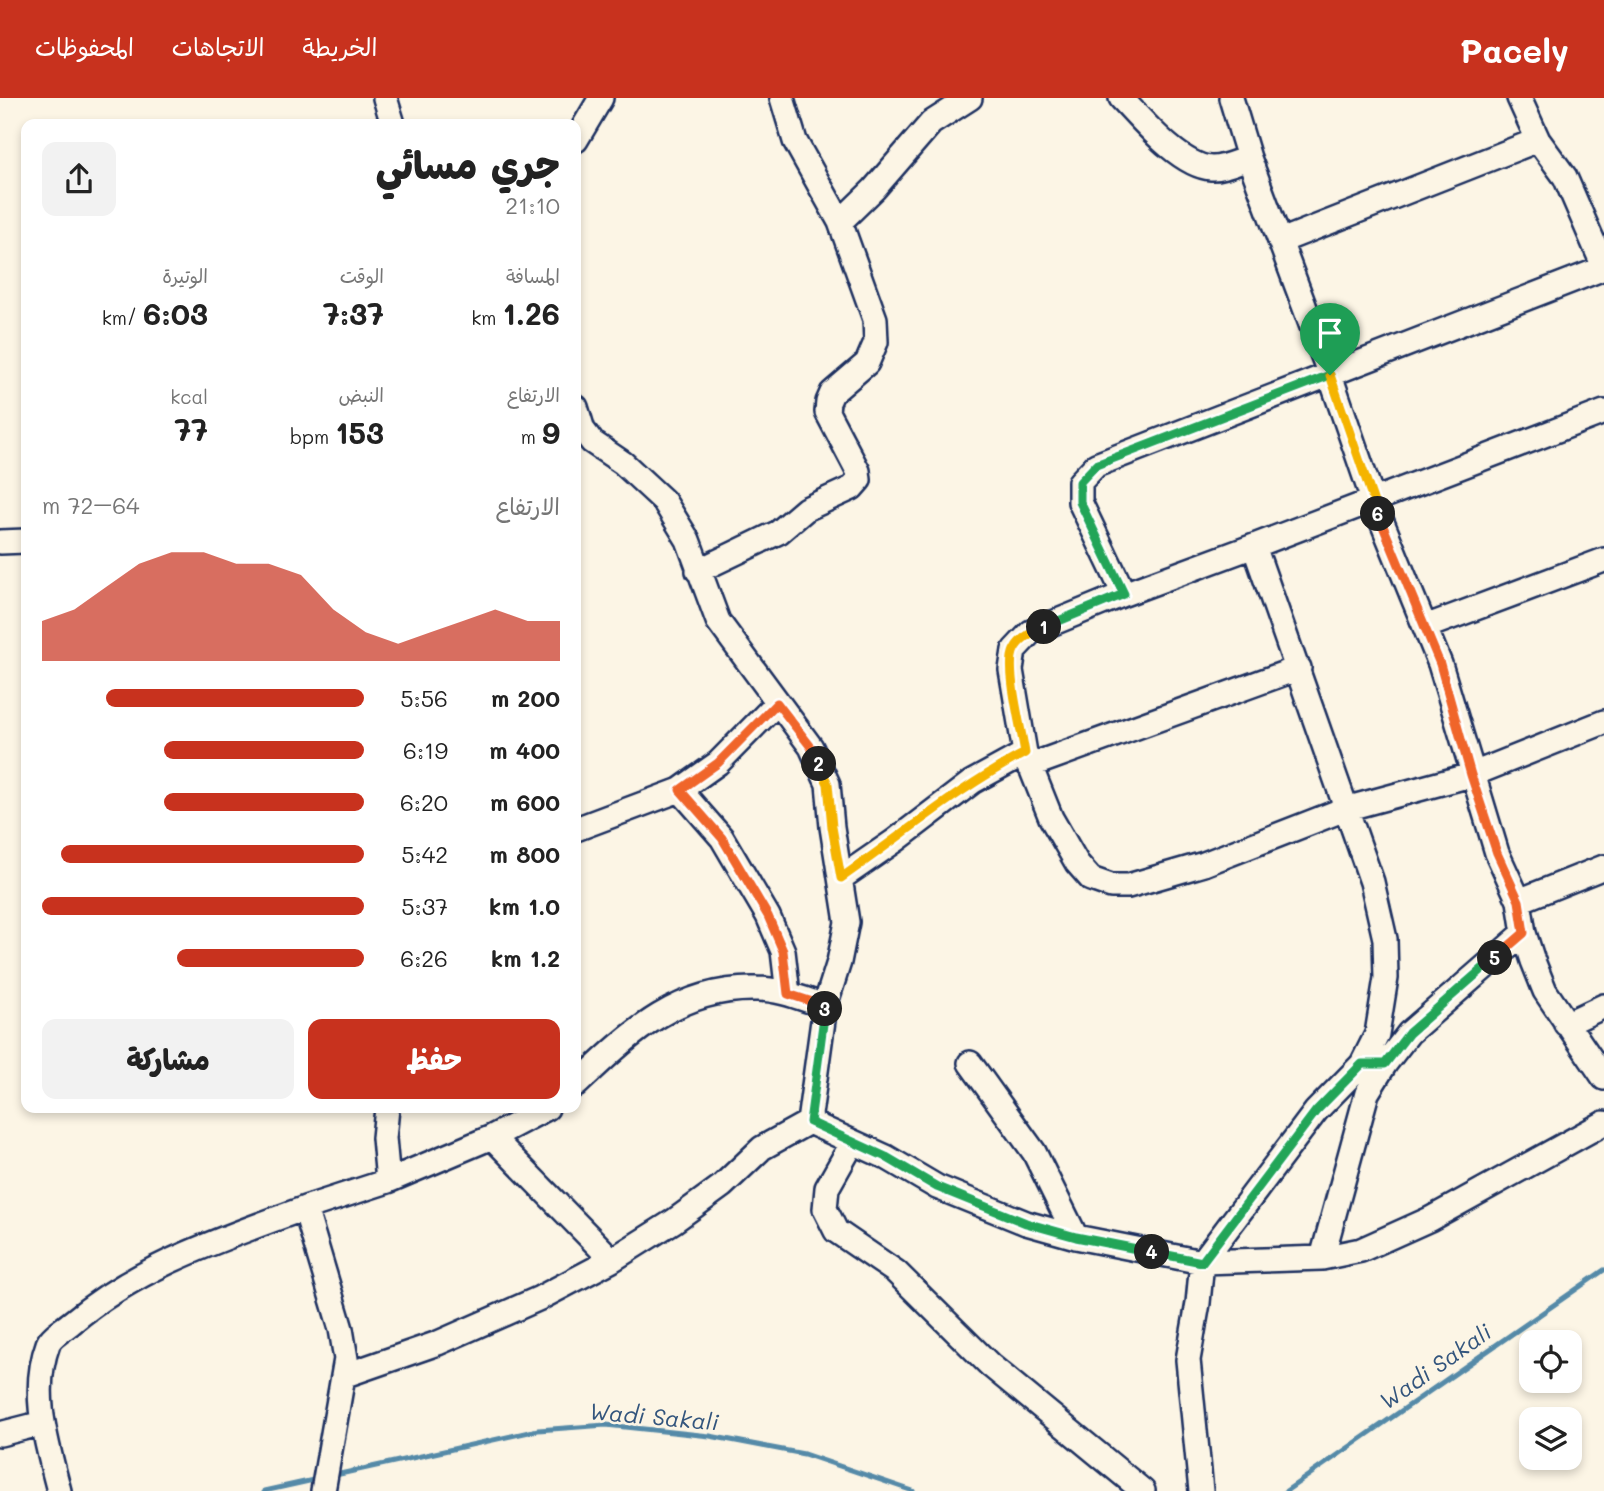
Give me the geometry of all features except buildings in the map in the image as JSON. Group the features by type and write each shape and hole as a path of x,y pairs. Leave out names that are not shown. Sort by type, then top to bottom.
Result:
{"street":[{"path":"386,98 392,119"},
{"path":"581,131 601,98"},
{"path":"698,571 779,532 806,509 852,488 859,480 858,471 827,412 832,393 867,363 876,342 875,319 840,222 795,141 782,98"},
{"path":"840,222 874,189 931,123 970,98"},
{"path":"1121,98 1182,158 1212,168 1249,158"},
{"path":"1231,98 1249,158 1330,375 1373,500 1440,664 1471,775 1497,853 1519,901 1524,933 1545,991 1604,1078"},
{"path":"1124,594 1080,502 1080,482 1096,465 1604,267 1565,177 1538,140 1519,98"},
{"path":"1281,241 1538,140"},
{"path":"1604,412 1254,547 1124,594 1031,632 1014,650 1011,670 1027,759 1051,818 1077,863 1091,879 1111,887 1128,886 1204,864 1345,809 1471,775 1604,722"},
{"path":"581,423 592,442 624,463 664,501 688,540 718,621 811,747 828,784 847,922 839,962 825,1006 810,1122"},
{"path":"0,542 21,541"},
{"path":"1254,547 1299,668 1372,882 1385,939 1386,978 1373,1064 1322,1258"},
{"path":"1425,626 1604,561"},
{"path":"841,878 972,782 1027,759 1299,668"},
{"path":"581,827 680,790 718,763 777,703"},
{"path":"680,790 722,838 768,916 783,951 788,994"},
{"path":"1519,901 1604,867"},
{"path":"1200,1491 1188,1360 1202,1262 1316,1111 1524,933"},
{"path":"581,1080 633,1032 657,1015 694,999 721,992 758,989 788,994 825,1006"},
{"path":"1566,1024 1604,1006"},
{"path":"970,1063 1034,1152 1076,1237"},
{"path":"386,1113 384,1138 388,1181"},
{"path":"59,1491 43,1423 39,1380 49,1341 83,1312 160,1264 305,1208 388,1181 492,1138 538,1113"},
{"path":"810,1122 886,1157 937,1187 1026,1223 1076,1237 1202,1262 1322,1258 1361,1250 1430,1219 1604,1123"},
{"path":"343,1376 449,1338 540,1298 612,1260 674,1221 722,1186 762,1148 810,1122"},
{"path":"492,1138 612,1260"},
{"path":"853,1142 827,1188 825,1209 836,1231 895,1272 990,1365 1143,1491"},
{"path":"305,1208 341,1329 346,1359 323,1491"},
{"path":"0,1434 43,1423"}],"waterway":[{"name":"Wadi Sakali","path":"1286,1491 1604,1270"},
{"name":"Wadi Sakali","path":"331,1476 538,1430 606,1425 710,1436 804,1454 913,1491"},
{"name":"Wadi Sakali","path":"264,1491 318,1479"}],"route":[{"path":"1330,375 1373,500 1440,664 1471,775 1497,853 1519,901 1524,933 1409,1033 1385,1064 1362,1064 1316,1111 1202,1262 1076,1237 1026,1223 937,1187 886,1157 810,1122 825,1006 788,994 783,951 768,916 722,838 680,790 718,763 777,703 811,747 828,784 841,878 972,782 1025,753 1011,670 1014,650 1031,632 1124,594 1080,502 1080,482 1096,465 1330,375"}]}
